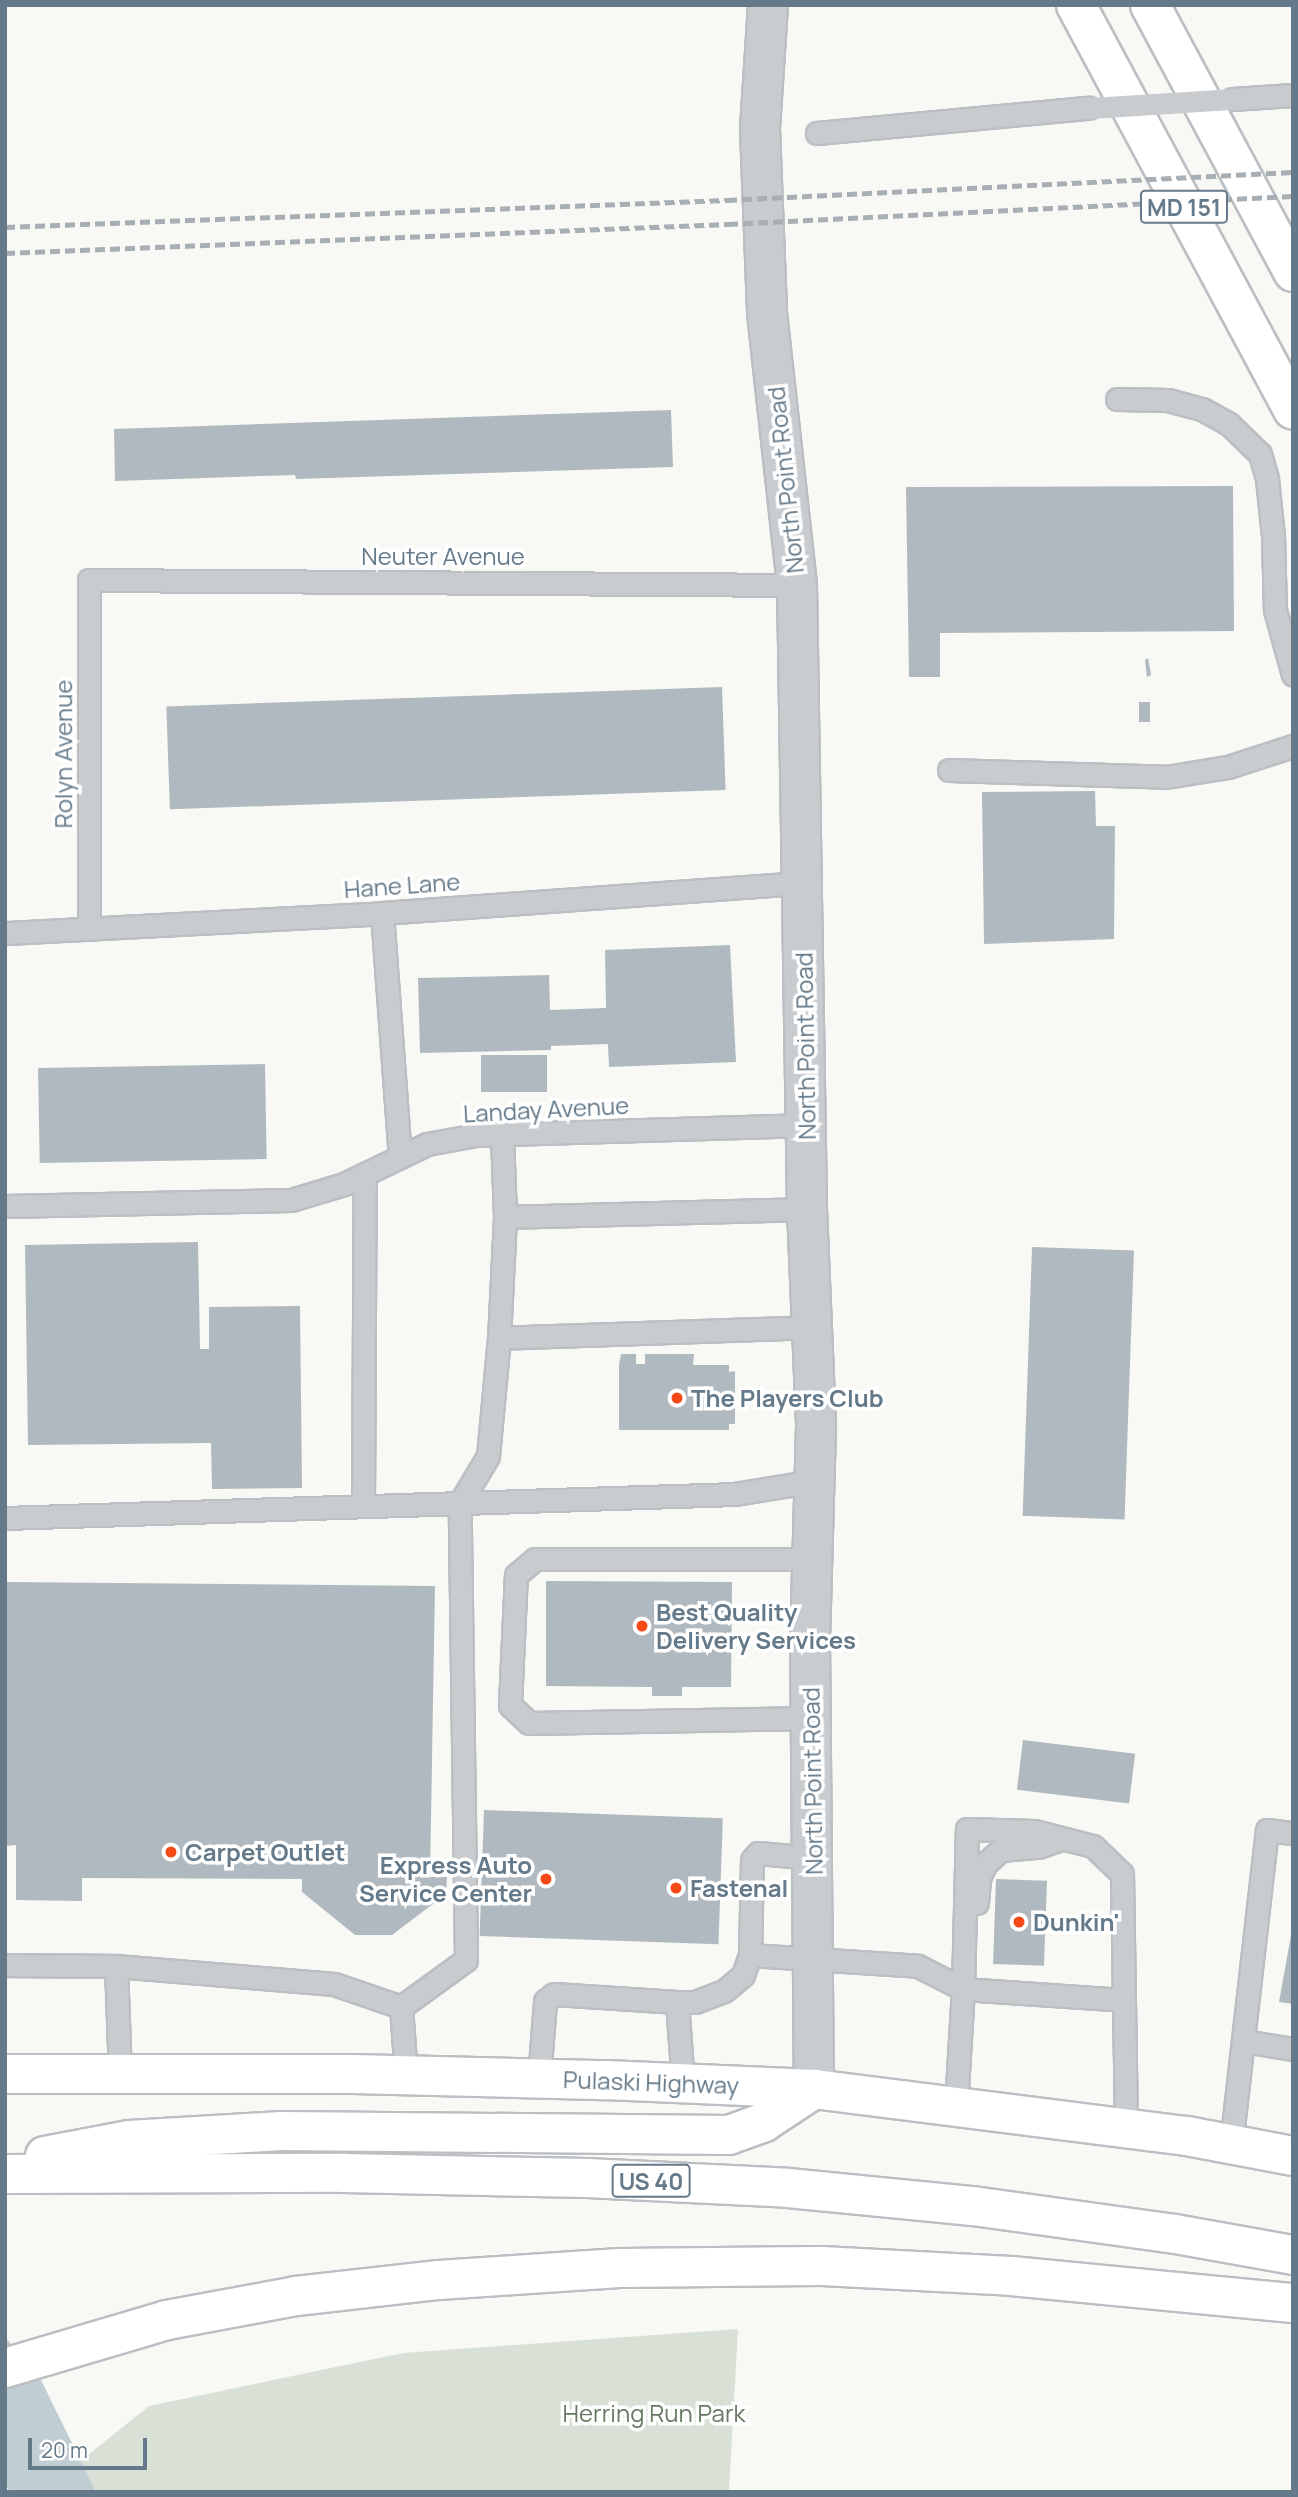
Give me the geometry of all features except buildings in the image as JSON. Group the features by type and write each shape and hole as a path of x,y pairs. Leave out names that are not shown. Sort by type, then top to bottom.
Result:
{"main road":[{"name":"MD 151","path":"1076,5 1293,409"},
{"name":"MD 151","path":"1150,5 1293,272"},
{"name":"Pulaski Highway","path":"5,2074 539,2078 814,2089 1126,2129 1293,2156"},
{"path":"5,2164 130,2140 282,2131 729,2135 764,2122 814,2089"},
{"name":"US 40","path":"5,2174 344,2173 587,2178 788,2188 973,2206 1175,2234 1293,2255"},
{"path":"5,2368 166,2319 296,2296 439,2280 620,2268 822,2266 1012,2276 1293,2303"}],"street":[{"name":"North Point Road","path":"768,5 760,129 767,313 797,586 807,1209 813,1327 811,1718 814,2089"}],"lane":[{"path":"817,133 1089,108 1293,95"},
{"path":"1117,399 1168,400 1202,409 1229,424 1260,454 1267,479 1272,524 1275,610 1293,675"},
{"name":"Neuter Avenue","path":"89,580 797,586"},
{"name":"Rolyn Avenue","path":"89,580 89,929"},
{"path":"949,770 1166,777 1228,767 1293,746"},
{"name":"Hane Lane","path":"5,933 382,914 802,883"},
{"path":"382,914 400,1157"},
{"name":"Landay Avenue","path":"5,1206 291,1200 344,1184 427,1144 476,1135 807,1125"},
{"path":"401,2007 466,1960 460,1503 488,1456 499,1338 505,1217 502,1135"},
{"path":"363,1506 365,1174"},
{"path":"505,1217 807,1209"},
{"path":"499,1338 813,1327"},
{"path":"5,1518 735,1494 814,1481"},
{"path":"811,1718 529,1723 510,1705 516,1575 535,1559 812,1559"},
{"path":"956,2106 963,1989 967,1829 1034,1831 1058,1840 1093,1846 1122,1874 1126,2129"},
{"path":"1231,2145 1267,1830 1293,1833"},
{"path":"963,1962 975,1947 979,1878 986,1863 1001,1850 1038,1847 1058,1840"},
{"path":"539,2078 545,2001 554,1994 695,2002 724,1990 743,1975 750,1955 752,1860 758,1853 813,1858"},
{"path":"750,1955 918,1966 963,1989 1123,2000"},
{"path":"5,1965 116,1966 334,1984 401,2007"},
{"path":"116,1966 120,2074"},
{"path":"677,2002 683,2083"},
{"path":"401,2007 406,2076"},
{"path":"1244,2041 1293,2049"}],"green space":[{"name":"Herring Run Park","path":"738,2329 729,2492 42,2492 149,2406 403,2353"}],"shaded area":[{"path":"5,2337 39,2376 96,2492 10,2492 5,2483"}],"railway":[{"path":"5,227 727,200 1293,172"},
{"path":"5,253 728,224 1293,196"}],"place":[{"name":"The Players Club","path":"677,1398"},
{"name":"Best Quality Delivery Services","path":"642,1626"},
{"name":"Carpet Outlet","path":"171,1852"},
{"name":"Express Auto Service Center","path":"546,1879"},
{"name":"Fastenal","path":"676,1888"},
{"name":"Dunkin'","path":"1019,1922"}]}
